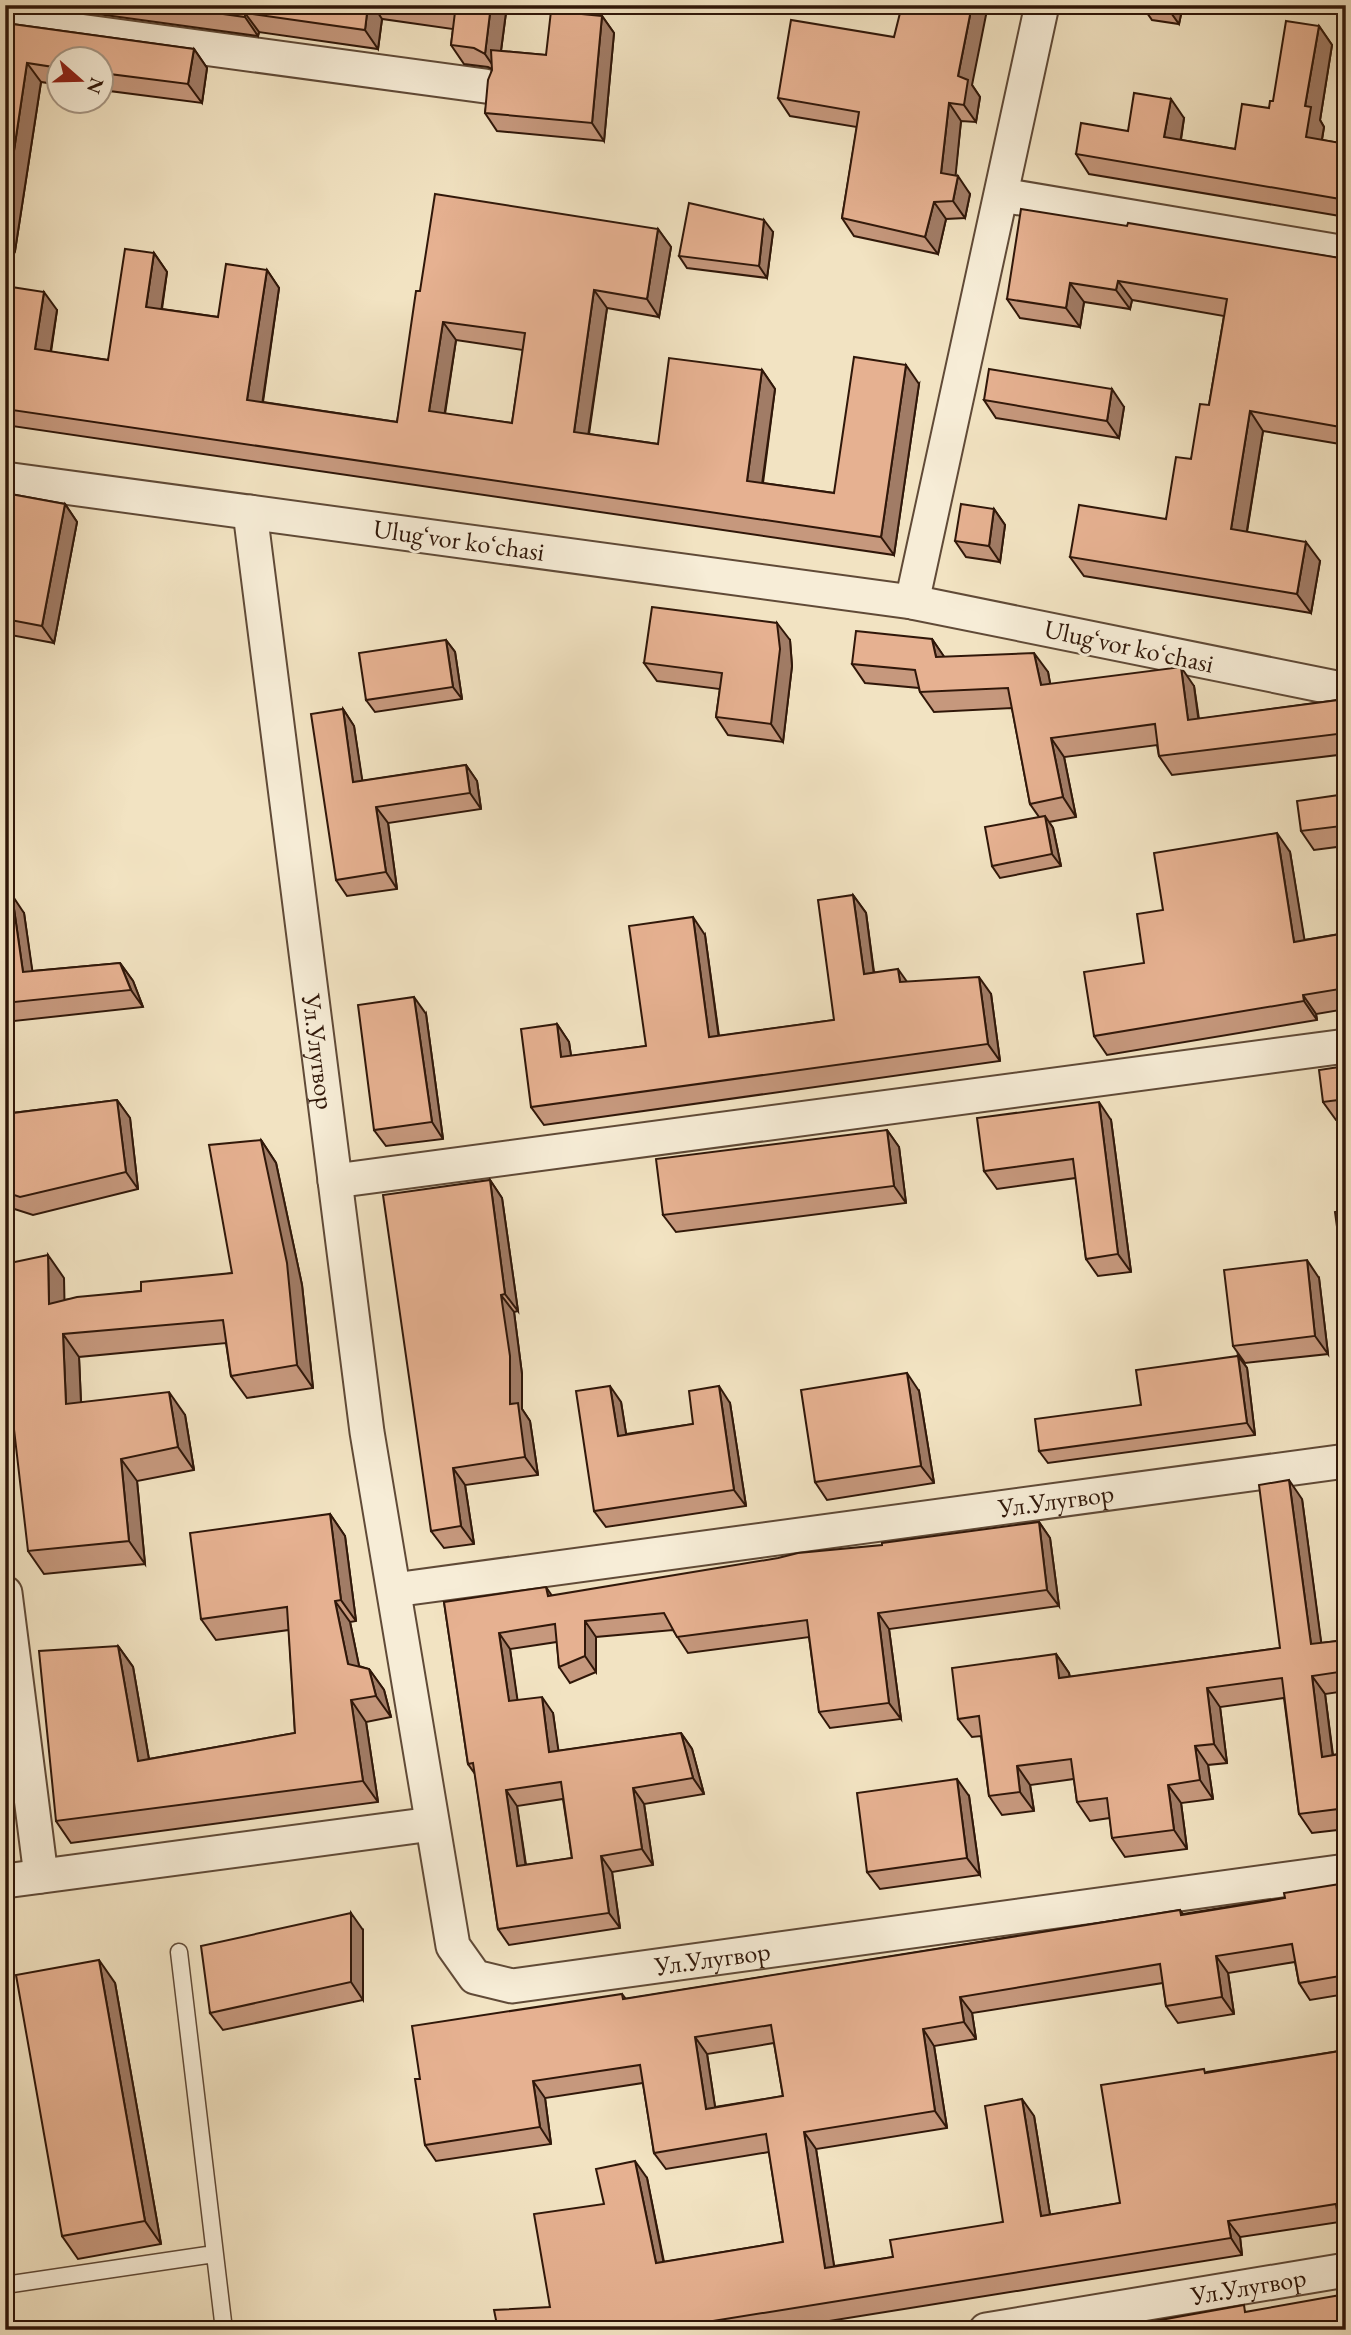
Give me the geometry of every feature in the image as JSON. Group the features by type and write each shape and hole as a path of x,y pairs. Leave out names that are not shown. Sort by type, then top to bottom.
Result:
{"street":[{"path":"912,602 1042,5"},
{"path":"5,21 485,86"},
{"path":"1002,195 1346,253"},
{"name":"Ulugʻvor koʻchasi","path":"5,479 912,602 1346,690"},
{"name":"Ул.Улугвор","path":"250,512 367,1432 453,1946 475,1977 512,1986 1346,1871"},
{"path":"335,1181 1346,1046"},
{"name":"Ул.Улугвор","path":"394,1590 1346,1461"},
{"path":"5,1593 41,1876"},
{"path":"5,1881 432,1824"},
{"name":"Ул.Улугвор","path":"986,2330 1346,2270"}],"lane":[{"path":"179,1952 224,2330"},
{"path":"5,2285 214,2254"}],"building":[{"path":"159,5 368,5 365,30 245,13 245,17"},
{"path":"407,5 491,5 485,54 474,48 451,45 455,12"},
{"path":"902,5 972,5 958,76 968,80 964,105 949,103 941,173 958,176 953,201 934,202 925,237 842,218 859,112 778,98 791,20 894,37"},
{"path":"1142,5 1170,5 1169,10"},
{"path":"551,11 602,16 592,123 485,113 488,80 492,70 491,50 546,55"},
{"path":"1286,21 1319,26 1305,106 1311,107 1306,137 1346,144 1346,200 1076,154 1081,123 1128,131 1134,93 1171,99 1164,137 1235,149 1242,104 1269,108 1270,101 1273,101"},
{"path":"5,23 194,49 188,84 116,75 116,46 46,46 46,66 27,63 5,211"},
{"path":"435,194 658,229 647,299 594,290 574,432 658,444 669,358 762,370 747,481 834,493 854,357 906,365 881,537 5,409 5,286 44,292 35,349 108,360 125,249 154,253 146,307 218,317 226,264 267,270 247,400 397,422 416,291 420,291","holes":["443,322 525,333 512,423 429,411"]},
{"path":"689,203 764,220 759,266 679,256"},
{"path":"1021,209 1127,226 1128,223 1346,259 1346,428 1250,411 1231,529 1306,542 1297,594 1070,557 1079,505 1166,519 1176,457 1191,459 1200,404 1209,405 1227,299 1118,281 1116,290 1070,283 1066,308 1007,299"},
{"path":"989,369 1112,389 1107,421 984,400"},
{"path":"5,493 65,504 42,626 5,619"},
{"path":"961,504 994,509 989,546 955,541"},
{"path":"652,607 777,623 780,649 771,724 716,717 722,673 644,663"},
{"path":"856,631 932,639 936,657 1034,653 1041,685 1181,667 1188,720 1346,699 1346,740 1345,733 1159,756 1155,724 1051,738 1063,797 1030,804 1008,688 920,692 915,670 852,664"},
{"path":"446,640 453,687 366,700 359,653"},
{"path":"343,709 353,782 466,765 470,793 376,807 386,872 336,880 311,714"},
{"path":"1346,794 1346,854 1341,826 1301,831 1297,801"},
{"path":"1045,816 1052,854 992,866 985,827"},
{"path":"1277,833 1294,942 1346,933 1346,988 1303,995 1304,1001 1094,1036 1084,972 1144,963 1137,914 1163,910 1154,853"},
{"path":"5,895 12,895 23,972 120,963 131,990 5,1003"},
{"path":"853,895 864,974 898,969 900,982 979,977 988,1044 531,1107 521,1029 557,1024 561,1057 646,1046 629,926 693,917 709,1037 834,1020 818,900"},
{"path":"414,997 432,1122 374,1130 358,1005"},
{"path":"1346,1066 1346,1099 1323,1102 1319,1070"},
{"path":"117,1100 126,1172 20,1197 5,1192 5,1114"},
{"path":"1099,1102 1118,1254 1086,1259 1073,1159 984,1171 977,1118"},
{"path":"887,1130 894,1186 663,1215 656,1159"},
{"path":"261,1140 287,1263 297,1365 231,1376 223,1320 63,1334 66,1404 169,1392 178,1447 121,1459 129,1541 28,1551 5,1351 5,1264 48,1255 49,1304 77,1297 141,1291 141,1282 232,1273 209,1145"},
{"path":"490,1180 505,1294 501,1295 510,1356 510,1404 518,1403 525,1457 453,1468 461,1526 431,1531 383,1195"},
{"path":"1346,1210 1346,1255 1341,1256 1335,1212"},
{"path":"1307,1260 1315,1336 1233,1346 1224,1270"},
{"path":"1238,1356 1247,1423 1039,1451 1035,1419 1141,1405 1136,1370"},
{"path":"907,1373 921,1466 815,1482 801,1390"},
{"path":"610,1386 618,1436 693,1424 689,1391 719,1386 734,1490 594,1511 576,1391"},
{"path":"1289,1480 1311,1644 1346,1640 1346,1671 1312,1676 1322,1757 1346,1753 1346,1808 1299,1814 1282,1678 1207,1688 1214,1744 1195,1746 1200,1780 1168,1785 1174,1830 1112,1838 1107,1798 1077,1802 1071,1759 1017,1766 1020,1792 989,1796 979,1716 958,1719 952,1668 1056,1654 1059,1678 1280,1648 1259,1485"},
{"path":"330,1514 341,1600 335,1601 348,1664 369,1669 376,1696 351,1700 363,1781 56,1821 39,1651 118,1646 138,1761 295,1733 287,1607 201,1619 190,1533"},
{"path":"1039,1522 1047,1590 878,1613 889,1703 819,1712 807,1620 677,1637 664,1613 585,1621 585,1656 559,1667 555,1624 499,1633 509,1701 542,1697 549,1752 681,1733 693,1778 633,1788 642,1849 601,1856 609,1913 498,1929 473,1763 468,1764 444,1602 546,1587 548,1596 798,1553","holes":["561,1782 572,1858 517,1866 506,1790"]},
{"path":"957,1779 967,1858 867,1872 857,1793"},
{"path":"1346,1883 1346,1975 1299,1983 1292,1944 1216,1956 1222,1997 1166,2006 1160,1964 960,1997 964,2022 923,2029 935,2111 804,2132 825,2268 893,2257 890,2240 1003,2222 985,2106 1022,2099 1041,2216 1120,2203 1101,2085 1204,2069 1205,2073 1346,2050 1346,2222 1339,2223 1336,2204 1228,2221 1231,2238 657,2330 498,2330 494,2310 550,2307 534,2214 604,2204 596,2169 635,2161 656,2263 783,2242 766,2134 654,2153 640,2065 533,2081 540,2127 425,2145 415,2079 420,2079 412,2026 622,1994 623,1999 1180,1910 1181,1915 1285,1898 1284,1893","holes":["771,2025 783,2096 706,2109 695,2037"]},
{"path":"351,1913 351,1982 210,2013 201,1946"},
{"path":"99,1960 145,2221 62,2236 16,1975"},
{"path":"1346,2294 1346,2330 1105,2330 1244,2305 1245,2312"}]}
